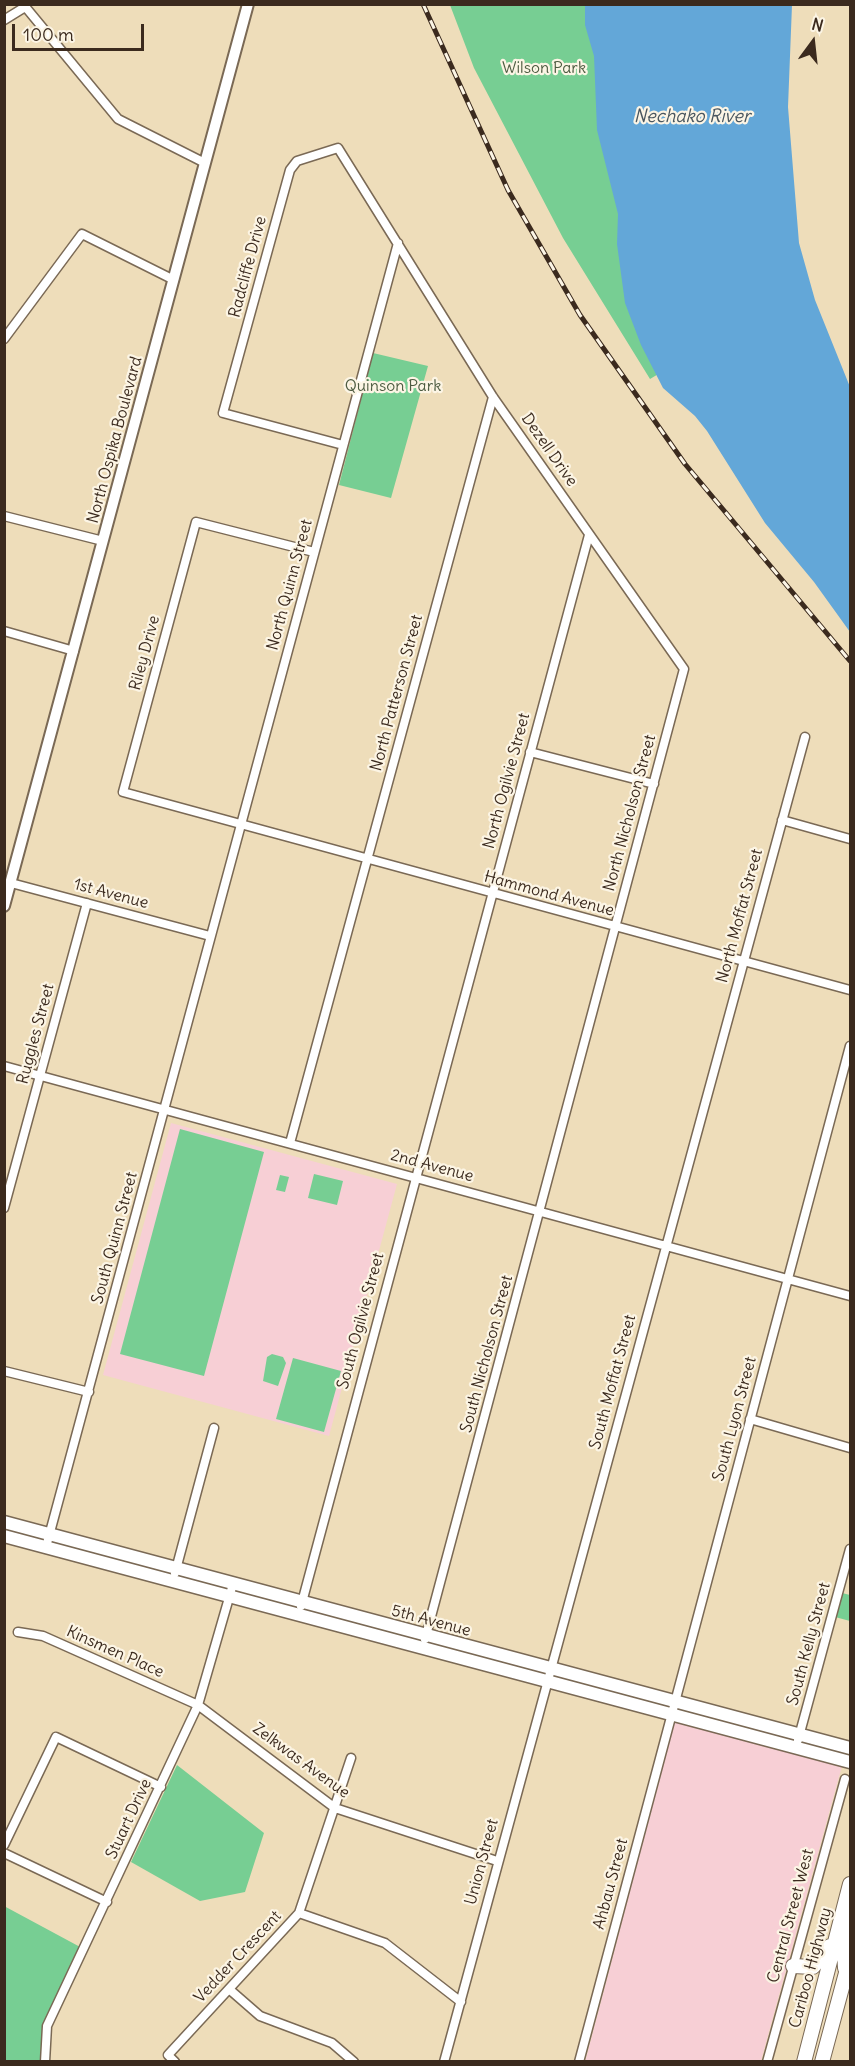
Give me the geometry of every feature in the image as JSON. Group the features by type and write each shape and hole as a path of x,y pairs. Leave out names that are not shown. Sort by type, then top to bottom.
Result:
{"highway":[{"name":"Cariboo Highway","path":"804,2061 850,1884"},
{"path":"845,1976 844,1951 850,1914"},
{"path":"793,1966 808,1969 817,1964 837,1934"},
{"path":"823,2060 850,1958"}],"main road":[{"name":"5th Avenue","path":"4,1522 174,1574 300,1609 798,1741 850,1748"},
{"name":"5th Avenue","path":"4,1536 174,1574"},
{"name":"5th Avenue","path":"798,1741 850,1762"}],"street":[{"name":"North Ospika Boulevard","path":"4,906 8,882 74,651 248,4"},
{"path":"4,20 24,6 118,119 205,163"},
{"name":"Radcliffe Drive","path":"343,445 223,413 293,165 338,148 398,243"},
{"path":"4,339 82,234 174,280"},
{"name":"Dezell Drive","path":"398,243 493,397 684,669"},
{"name":"North Quinn Street","path":"210,936 398,243"},
{"name":"North Patterson Street","path":"290,1143 493,397"},
{"path":"4,516 103,541"},
{"name":"Riley Drive","path":"240,825 123,792 183,567 196,522 314,552"},
{"name":"North Ogilvie Street","path":"454,1035 589,535"},
{"path":"4,631 74,651"},
{"name":"North Nicholson Street","path":"578,1069 684,669"},
{"name":"North Moffat Street","path":"705,1103 805,737"},
{"path":"530,752 654,784"},
{"path":"782,820 850,839"},
{"name":"Hammond Avenue","path":"240,825 850,990"},
{"name":"1st Avenue","path":"8,882 210,936"},
{"name":"Ruggles Street","path":"4,1208 87,903"},
{"name":"South Quinn Street","path":"46,1547 210,936"},
{"name":"South Ogilvie Street","path":"300,1609 454,1035"},
{"name":"South Lyon Street","path":"673,1708 850,1046"},
{"name":"2nd Avenue","path":"4,1066 541,1210 850,1296"},
{"name":"South Nicholson Street","path":"424,1642 578,1069"},
{"name":"South Moffat Street","path":"548,1675 705,1103"},
{"path":"4,1371 88,1392"},
{"path":"750,1419 850,1448"},
{"path":"174,1574 214,1428"},
{"name":"South Kelly Street","path":"798,1741 850,1549"},
{"name":"Stuart Drive","path":"45,2061 47,2026 198,1705 232,1590"},
{"name":"Kinsmen Place","path":"18,1632 43,1636 198,1705"},
{"name":"Union Street","path":"444,2061 548,1675"},
{"name":"Zelkwas Avenue","path":"198,1705 335,1808 497,1861"},
{"name":"Ahbau Street","path":"579,2061 673,1708"},
{"path":"4,1845 56,1737 161,1787"},
{"name":"Vedder Crescent","path":"175,2061 168,2055 299,1913 351,1758"},
{"name":"Central Street West","path":"767,2061 845,1779"},
{"path":"4,1853 106,1902"},
{"path":"299,1913 384,1944 461,2002"},
{"path":"229,1989 260,2016 332,2043 354,2061"}],"shaded area":[{"path":"171,1123 397,1184 329,1436 103,1375"},
{"path":"675,1720 842,1766 761,2061 585,2062"}],"green space":[{"name":"Wilson Park","path":"450,5 603,5 670,367 650,379 563,238 474,68"},
{"name":"Quinson Park","path":"373,353 428,366 391,498 339,485"},
{"path":"180,1129 264,1152 204,1376 120,1354"},
{"path":"314,1174 343,1181 337,1205 308,1198"},
{"path":"280,1175 289,1177 285,1192 276,1190"},
{"path":"272,1354 283,1357 286,1363 278,1386 263,1381 267,1357"},
{"path":"293,1358 341,1371 324,1432 276,1419"},
{"path":"842,1593 850,1595 850,1621 835,1617"},
{"path":"177,1765 264,1833 245,1892 200,1901 131,1862"},
{"path":"4,1906 82,1948 47,2020 42,2061 5,2061"}],"water":[{"name":"Nechako River","path":"585,5 792,5 788,107 799,243 815,300 850,387 850,632 814,582 765,523 707,431 695,416 663,388 641,345 625,303 617,244 618,214 597,130 594,56 585,25"}],"railway":[{"path":"423,4 508,190 580,315 685,464 850,661"}]}
